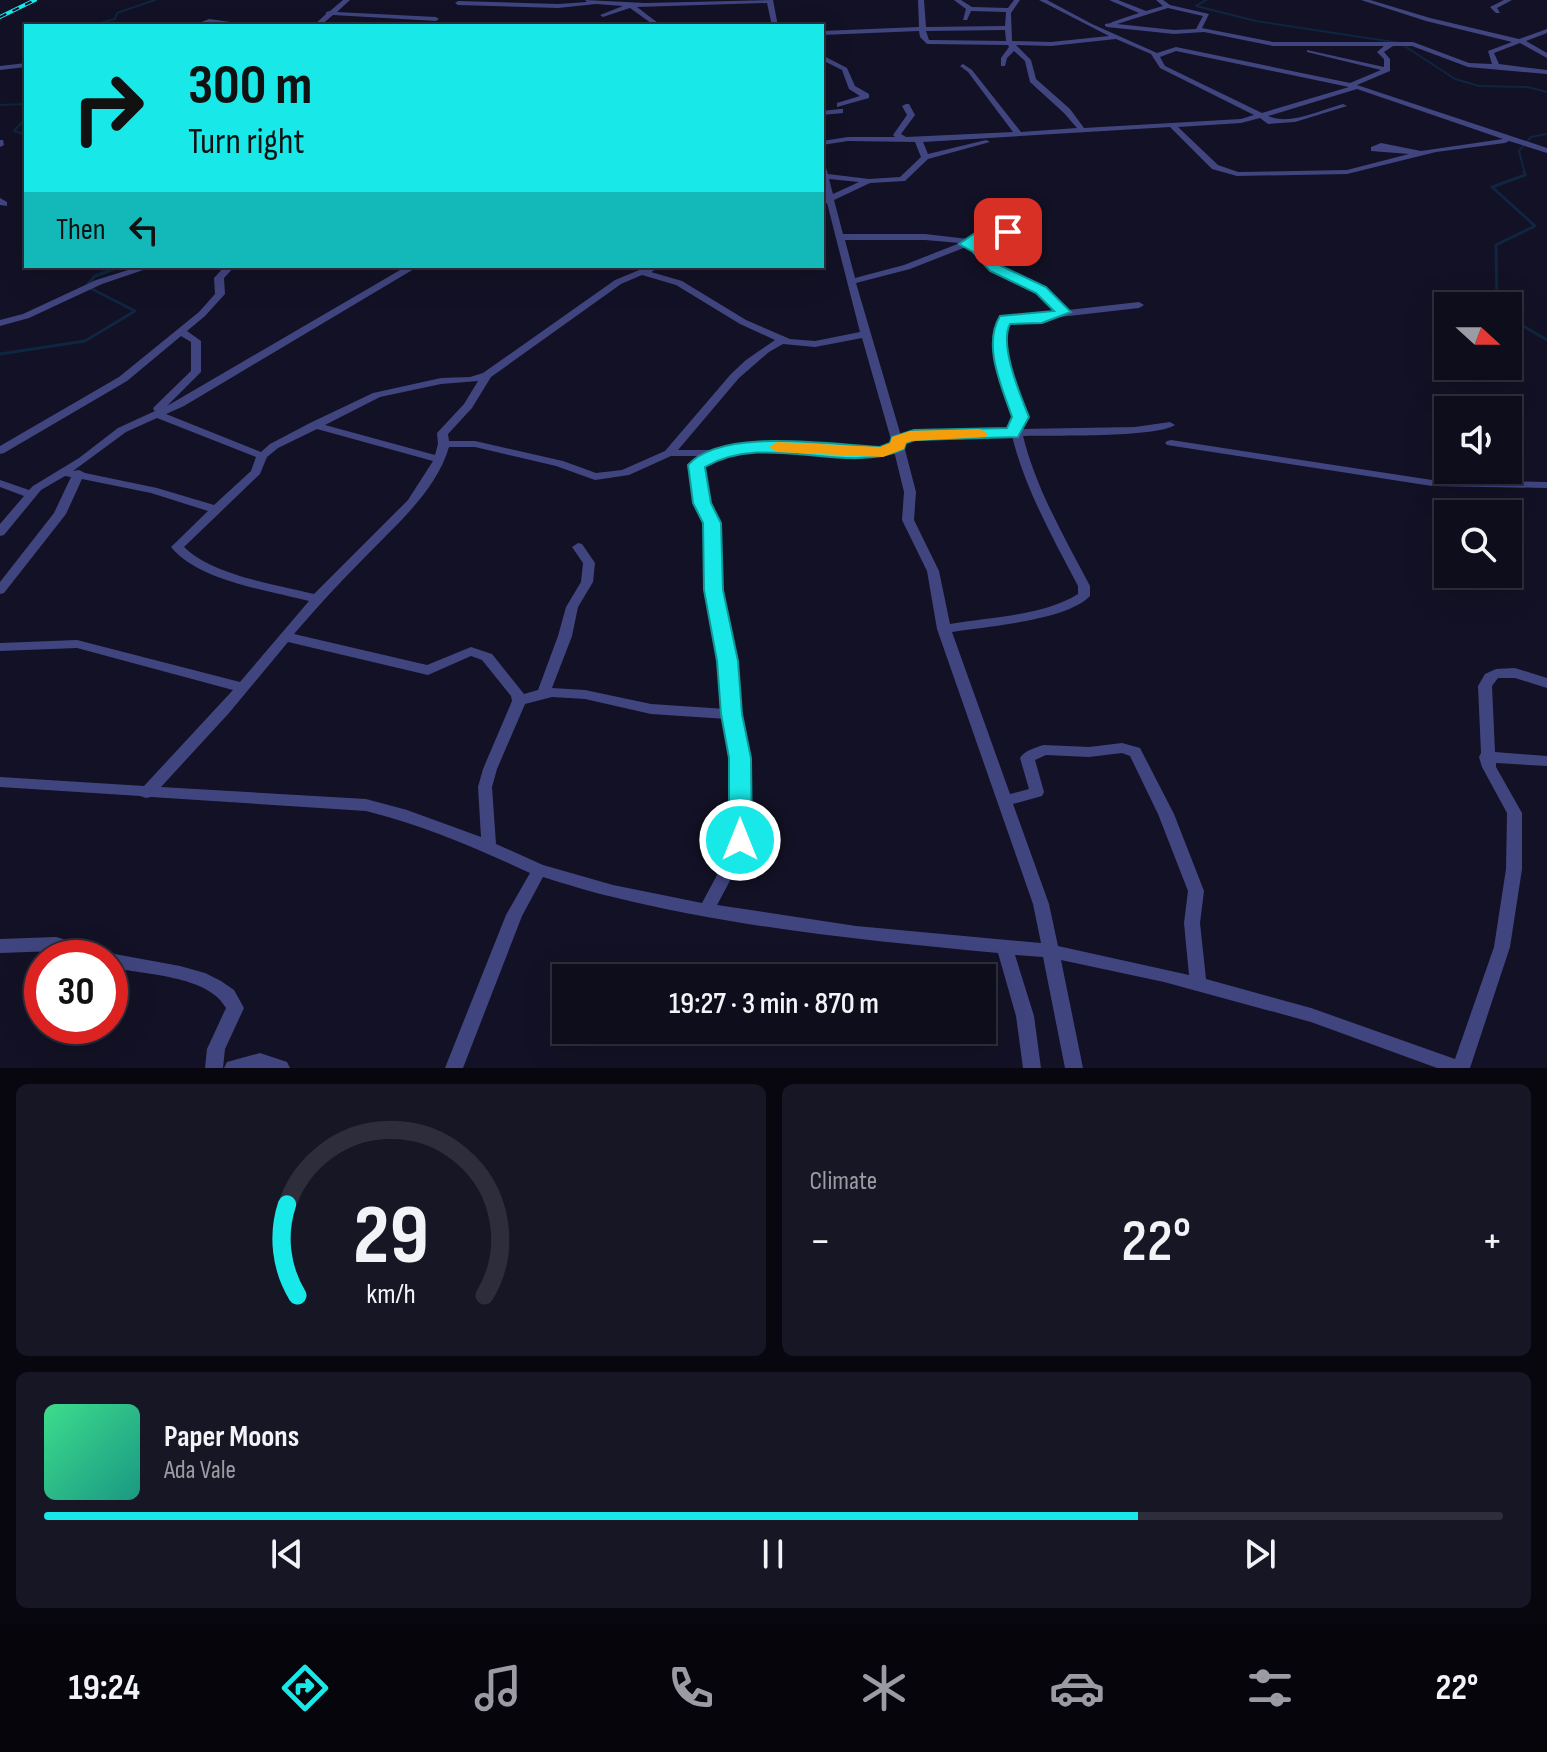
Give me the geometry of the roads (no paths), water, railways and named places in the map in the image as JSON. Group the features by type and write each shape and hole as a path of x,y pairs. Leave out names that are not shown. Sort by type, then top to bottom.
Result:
{"street":[{"path":"318,24 347,0"},
{"path":"921,0 923,33 931,43 1051,44 1116,37"},
{"path":"957,0 970,9 1009,10"},
{"path":"1003,65 1011,45 1009,10 1017,0"},
{"path":"1112,0 1145,13"},
{"path":"1159,0 1168,6 1207,15 1198,30"},
{"path":"1364,0 1428,20 1523,42 1547,56"},
{"path":"1498,12 1493,7 1509,0"},
{"path":"450,9 460,2 558,6 591,2 630,5 770,1 775,24"},
{"path":"1049,1 1097,28 1158,55 1180,43 1185,32"},
{"path":"603,15 630,5"},
{"path":"630,5 656,24"},
{"path":"1097,28 1168,6"},
{"path":"965,19 970,9"},
{"path":"328,13 439,17 429,24"},
{"path":"201,24 209,21 231,24"},
{"path":"1107,25 1185,32 1198,30 1261,42 1291,44 1394,43 1424,46 1468,65 1547,72"},
{"path":"824,33 895,29 905,35 1009,28"},
{"path":"1496,66 1490,52 1547,31"},
{"path":"1256,65 1258,60 1254,53 1261,42"},
{"path":"1388,70 1387,59 1380,52 1394,43"},
{"path":"1291,44 1388,70"},
{"path":"1011,45 1028,60 1033,80 1067,111 1081,129"},
{"path":"1172,49 1354,86 1508,141 1547,151"},
{"path":"1158,55 1157,61 1162,67 1202,81 1216,92 1275,122"},
{"path":"824,58 845,69 852,87 866,96 824,112"},
{"path":"0,68 24,65"},
{"path":"963,66 973,73 1013,134"},
{"path":"1241,121 1354,86 1388,70"},
{"path":"906,106 911,115 897,135 906,141"},
{"path":"824,143 906,141 1241,121 1275,122 1343,106"},
{"path":"1173,126 1215,167 1232,174 1347,172 1423,153 1508,141"},
{"path":"826,132 842,140"},
{"path":"1013,134 925,157 902,179 869,181 824,172 827,201 853,281 910,492 908,520 933,571 944,629 1041,904 1074,1068"},
{"path":"918,140 925,157"},
{"path":"1381,145 1423,153 1374,149 1381,145"},
{"path":"827,201 869,181"},
{"path":"853,281 907,267 983,234 1026,234 1035,240"},
{"path":"839,237 925,237 968,243 995,268 1041,290 1064,312"},
{"path":"0,323 26,316 99,282 144,268"},
{"path":"0,451 123,379 218,298 219,278 228,268"},
{"path":"0,532 17,515 30,494 122,430 158,415 289,342 411,268"},
{"path":"317,599 231,575 197,562 177,550 178,545 256,472 262,456 314,425 377,395 487,375 557,323 639,272 651,268"},
{"path":"639,272 679,283 743,322 782,340 815,344 867,334"},
{"path":"944,629 1051,610 1074,604 1084,596 1084,586 1043,507 1015,433 1020,417 1006,376 998,332 1005,319 1042,319 1064,312 1139,305"},
{"path":"143,421 196,375 196,341 179,331"},
{"path":"669,453 713,399 763,350 782,340"},
{"path":"146,793 243,688 317,599 412,502 433,473 444,444 442,433 468,406 487,375"},
{"path":"158,415 262,456"},
{"path":"890,418 928,435"},
{"path":"314,425 438,459"},
{"path":"444,444 475,444 559,463 595,477 625,473 669,453 718,453 765,446 883,452 898,443 928,435 1135,430 1170,425"},
{"path":"1171,443 1432,483 1547,485"},
{"path":"706,910 732,862 740,840 740,758 731,714 728,661 714,590 712,523 702,503 696,476 698,463 718,453"},
{"path":"62,472 153,490 213,509"},
{"path":"0,590 60,514 79,473"},
{"path":"0,483 30,494"},
{"path":"0,518 17,515"},
{"path":"544,691 565,636 572,607 587,582 589,563 578,547"},
{"path":"287,637 428,670 475,651 487,657 518,695 519,701 485,787 489,847"},
{"path":"0,647 77,644 243,688"},
{"path":"0,782 366,805 402,814 539,870 613,891 706,910 856,933 1049,951 1198,984 1311,1015 1460,1068 1502,947 1514,869 1515,813 1492,777 1486,757 1485,686 1490,677 1515,673 1547,683"},
{"path":"519,701 544,691 570,691 656,709 731,714"},
{"path":"1004,801 1037,792 1027,758 1031,753 1122,748 1135,752 1166,814 1196,891 1192,923 1198,984"},
{"path":"1486,757 1547,761"},
{"path":"454,1068 514,915 539,870"},
{"path":"0,946 24,945"},
{"path":"1004,946 1025,1016 1032,1068"},
{"path":"128,963 163,968 201,979 224,992 233,1002 235,1008 216,1049 214,1068"},
{"path":"233,1068 267,1061 281,1068"}],"waterway":[{"path":"97,24 115,19 117,13 155,0"},
{"path":"1206,0 1196,6 1256,21 1400,43 1455,79 1479,86 1528,87 1547,92"},
{"path":"0,105 24,104"},
{"path":"24,120 14,131 24,134"},
{"path":"1525,174 1519,151 1531,137 1547,134"},
{"path":"1497,292 1496,245 1535,226 1492,187 1525,175 1524,172"},
{"path":"0,354 85,341 135,311 86,286 95,276 117,268"},
{"path":"1522,325 1547,340"}],"railway":[{"path":"0,17 35,0"}]}
